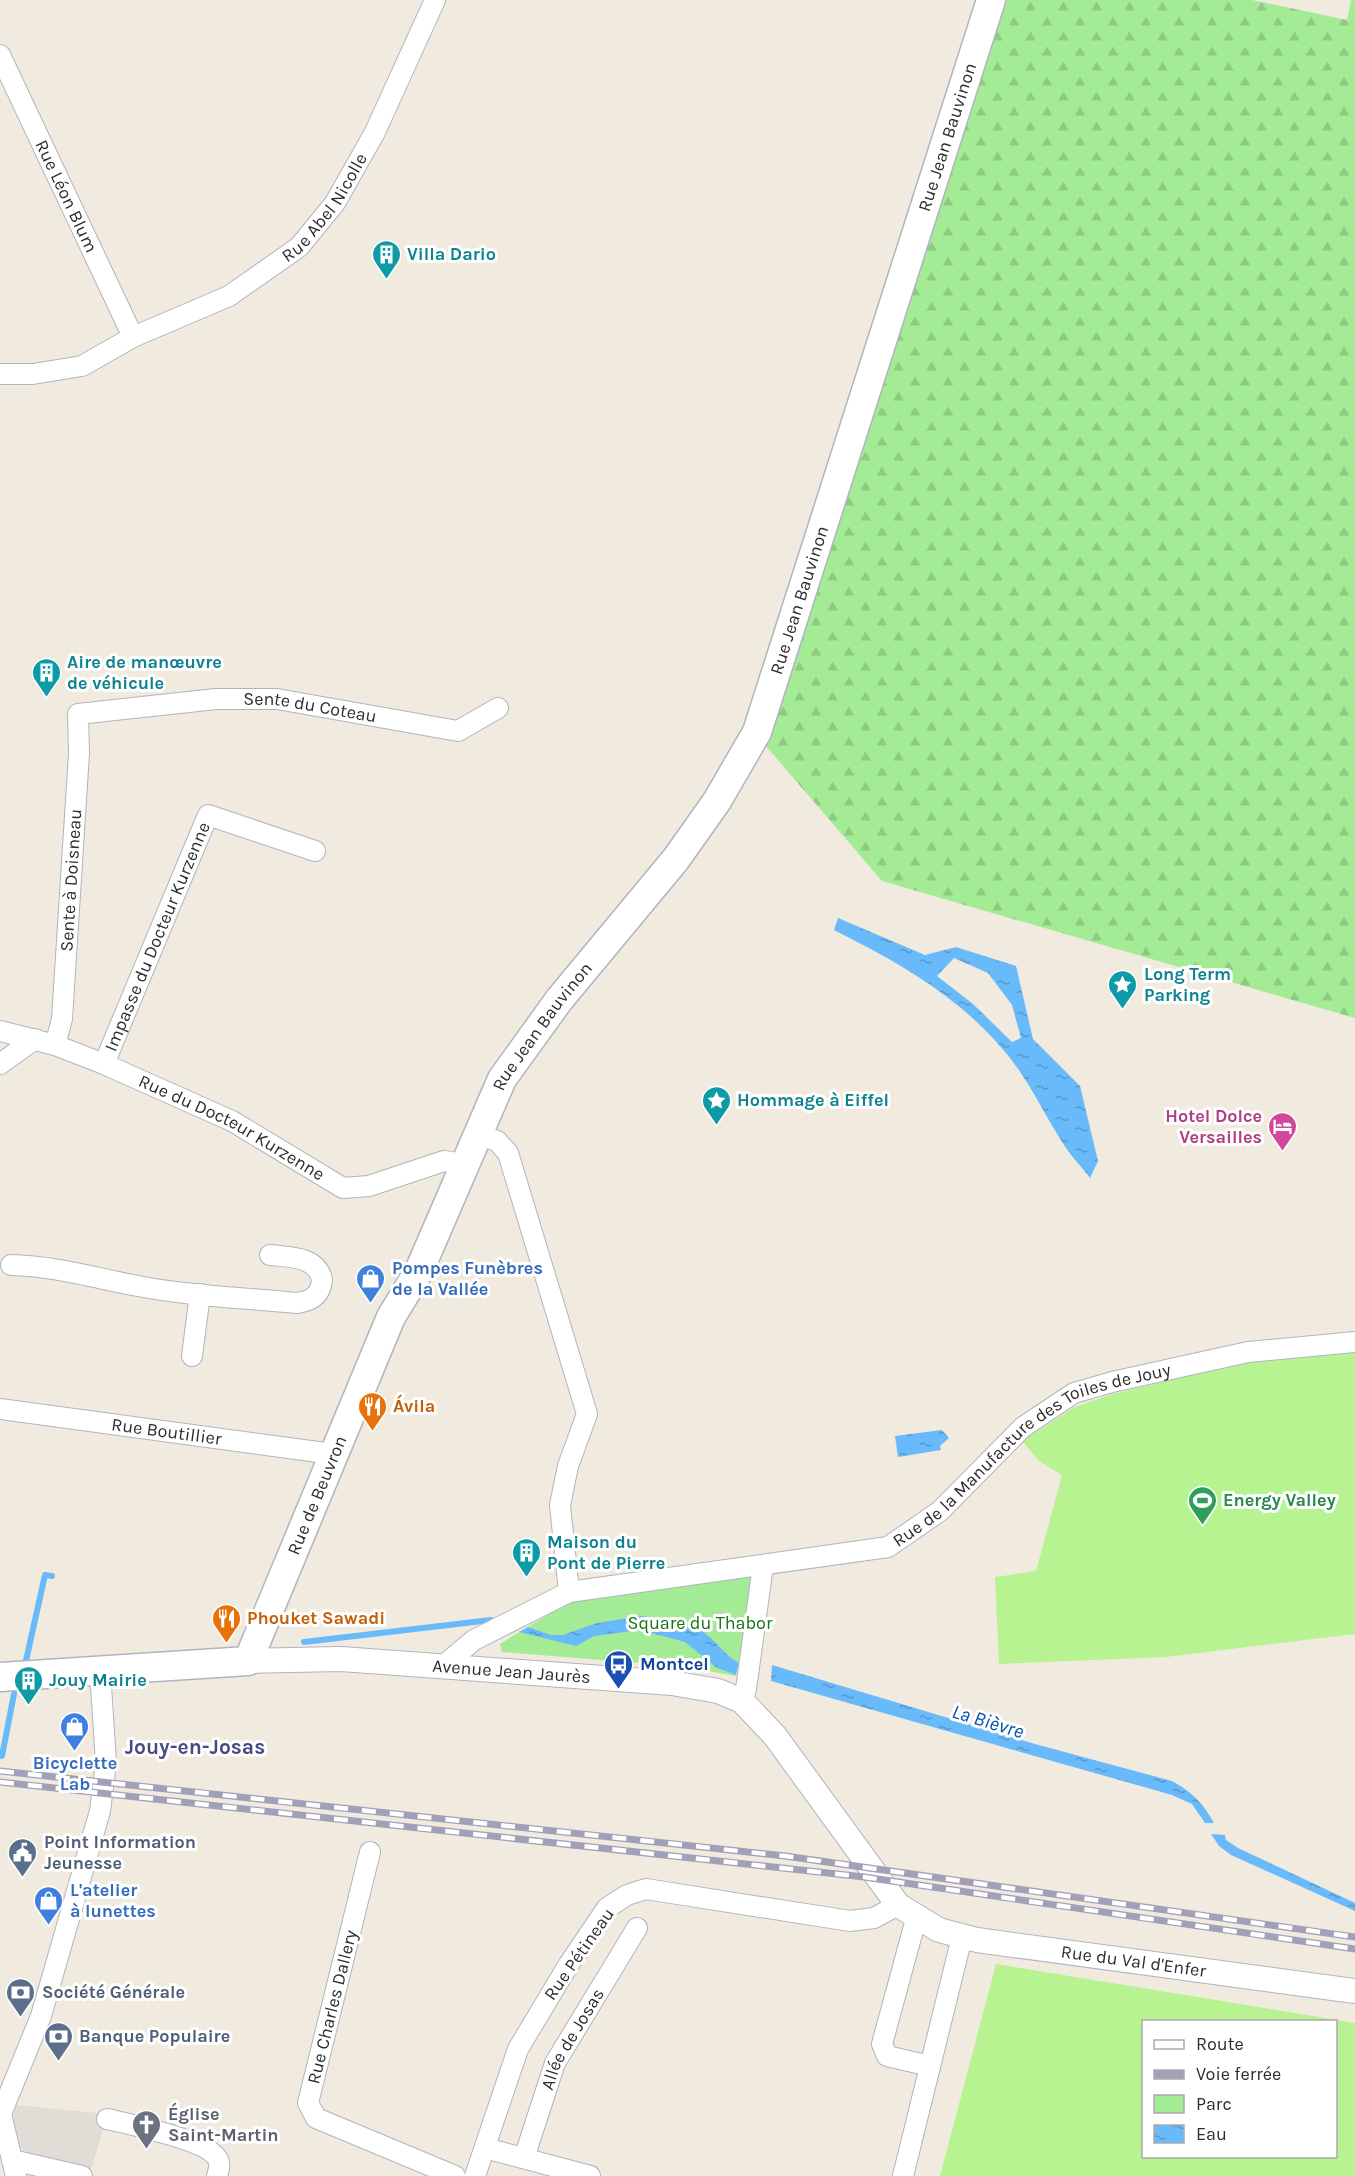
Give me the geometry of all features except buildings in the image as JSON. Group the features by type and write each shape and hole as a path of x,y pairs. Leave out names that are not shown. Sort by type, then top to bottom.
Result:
{"main road":[{"name":"Rue Jean Bauvinon","path":"477,1134 502,1079 559,1000 675,859 717,801 757,732 989,1"},
{"name":"Rue de Beuvron","path":"248,1661 391,1317 419,1271 477,1134"},
{"name":"Avenue Jean Jaurès","path":"0,1677 248,1661"}],"street":[{"name":"Rue Abel Nicolle","path":"0,374 33,374 82,366 133,337 229,296 299,247 335,203 375,132 435,0"},
{"name":"Rue Léon Blum","path":"0,55 133,337"},
{"name":"Sente du Coteau","path":"78,714 216,699 277,699 458,730 498,708"},
{"name":"Sente à Doisneau","path":"55,1045 62,1019 79,753 78,714"},
{"name":"Impasse du Docteur Kurzenne","path":"104,1064 208,815 315,851"},
{"name":"Rue du Docteur Kurzenne","path":"0,1031 55,1045 104,1064 232,1121 343,1188 369,1186 444,1161 463,1164"},
{"path":"0,1039 3,1059 35,1040"},
{"path":"477,1134 497,1141 508,1153 587,1414 568,1466 560,1504 569,1592"},
{"path":"11,1265 41,1266 139,1287 200,1294 297,1303 308,1302 316,1296 322,1279 317,1267 304,1259 270,1255"},
{"path":"192,1356 200,1294"},
{"name":"Rue de la Manufacture des Toiles de Jouy","path":"443,1666 474,1640 569,1592 888,1547 940,1511 1023,1427 1074,1393 1112,1382 1248,1352 1355,1342"},
{"name":"Rue Boutillier","path":"0,1409 333,1454"},
{"path":"742,1701 746,1689 764,1566"},
{"name":"Avenue Jean Jaurès","path":"248,1661 341,1659 672,1683 718,1691 742,1701 775,1736 907,1912"},
{"path":"82,2176 14,2168 0,2114 41,2016 100,1811 106,1763 100,1671"},
{"name":"Rue Charles Dallery","path":"370,1852 308,2103 316,2118 455,2176"},
{"name":"Rue Pétineau","path":"475,2176 518,2049 569,1964 607,1908 627,1894 646,1889 850,1921 907,1912"},
{"path":"907,1912 882,2044 887,2056 930,2066"},
{"name":"Rue du Val d'Enfer","path":"907,1912 962,1937 1355,1991"},
{"name":"Allée de Josas","path":"524,2158 555,2063 637,1928"},
{"path":"903,2176 962,1937"},
{"path":"107,2119 149,2128 209,2150 218,2158 220,2167 217,2176"},
{"path":"485,2148 590,2176"}],"green space":[{"path":"1007,0 1252,0 1347,20 1351,0 1355,0 1355,1018 882,881 765,745"},
{"name":"Energy Valley","path":"1355,1351 1355,1634 1166,1657 999,1664 995,1577 1036,1571 1062,1475 1039,1461 1022,1441 1075,1407 1112,1394 1239,1364"},
{"name":"Square du Thabor","path":"763,1566 735,1676 688,1667 502,1652 500,1644 572,1600"},
{"path":"996,1964 1337,2020 1142,2020 1142,2158 1337,2158 1337,2020 1355,2023 1355,2176 940,2176"}],"shaded area":[{"path":"16,2105 108,2114 91,2169 24,2152 12,2125"}],"water":[{"path":"838,918 925,955 956,947 1016,966 1033,1039 1080,1086 1098,1161 1090,1178 1065,1147 1014,1064 988,1033 927,982 834,930","holes":["954,958 988,973 1012,1005 1021,1038 1012,1042 973,1004 937,976"]},
{"path":"942,1430 949,1438 940,1446 941,1450 898,1457 895,1436"},
{"path":"641,1616 681,1622 696,1627 739,1663 736,1675 717,1668 685,1642 640,1630 594,1636 576,1646 519,1632 528,1627 551,1635 563,1635 597,1623"},
{"path":"772,1665 1035,1744 1172,1781 1196,1799 1214,1823 1205,1823 1192,1804 1172,1795 771,1681"},
{"path":"1211,1834 1225,1835 1226,1840 1238,1848 1355,1903 1355,1911 1231,1855 1219,1846"}],"waterway":[{"name":"La Bièvre","path":"25,1665 45,1575 52,1576"},
{"name":"La Bièvre","path":"304,1642 491,1620"},
{"name":"La Bièvre","path":"2,1756 14,1694"}],"railway":[{"path":"0,1771 785,1856 1355,1937"},
{"path":"0,1782 864,1877 1355,1949"}],"place":[{"name":"Villa Dario","path":"386,280"},
{"name":"Aire de manœuvre de véhicule","path":"46,698"},
{"name":"Long Term Parking","path":"1123,1010"},
{"name":"Hommage à Eiffel","path":"716,1126"},
{"name":"Hotel Dolce Versailles","path":"1283,1152"},
{"name":"Pompes Funèbres de la Vallée","path":"371,1304"},
{"name":"Ávila","path":"372,1432"},
{"name":"Energy Valley","path":"1202,1526"},
{"name":"Maison du Pont de Pierre","path":"526,1578"},
{"name":"Phouket Sawadi","path":"226,1644"},
{"name":"Montcel","path":"619,1690"},
{"name":"Jouy Mairie","path":"28,1706"},
{"name":"Bicyclette Lab","path":"75,1752"},
{"name":"Point Information Jeunesse","path":"23,1878"},
{"name":"L'atelier à lunettes","path":"49,1926"},
{"name":"Société Générale","path":"21,2018"},
{"name":"Banque Populaire","path":"58,2062"},
{"name":"Église Saint-Martin","path":"147,2150"}],"district":[{"name":"Jouy-en-Josas","path":"195,1747"}]}
